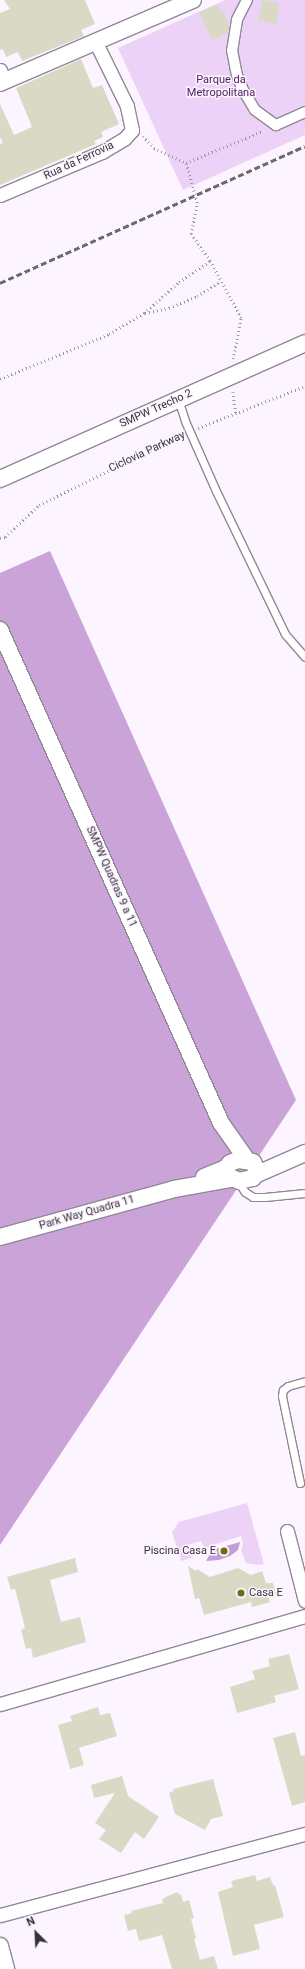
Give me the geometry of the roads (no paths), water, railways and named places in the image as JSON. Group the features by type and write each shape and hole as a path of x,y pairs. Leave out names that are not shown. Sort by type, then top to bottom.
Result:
{"street":[{"path":"1,78 96,43 193,0"},
{"path":"247,0 236,20 232,50 237,75 243,90 255,110 276,125 305,112"},
{"name":"Rua da Ferrovia","path":"0,195 102,152 124,139 132,130 127,106 96,43"},
{"name":"SMPW Trecho 2","path":"2,479 305,343"},
{"name":"SMPW Quadras 9 a 11","path":"0,630 221,1123 252,1165"},
{"name":"SMPW Quadras 9 a 11","path":"221,1123 231,1173"},
{"name":"Park Way Quadra 11","path":"0,1237 231,1173 245,1181 252,1165 305,1152"},
{"path":"287,1531 305,1601"},
{"path":"0,1704 305,1616"},
{"path":"0,1915 305,1834"},
{"path":"0,1946 6,1969"}],"lane":[{"path":"178,399 216,491 285,634 305,657"},
{"path":"231,1173 246,1192 253,1196 265,1197 305,1194"},
{"path":"300,1483 282,1396 283,1390 288,1386 305,1381"}],"railway":[{"path":"0,283 305,146"}],"place":[{"name":"Piscina Casa E","path":"224,1551"},
{"name":"Casa E","path":"241,1593"}],"park label":[{"name":"Parque da Metropolitana","path":"221,87"}]}
